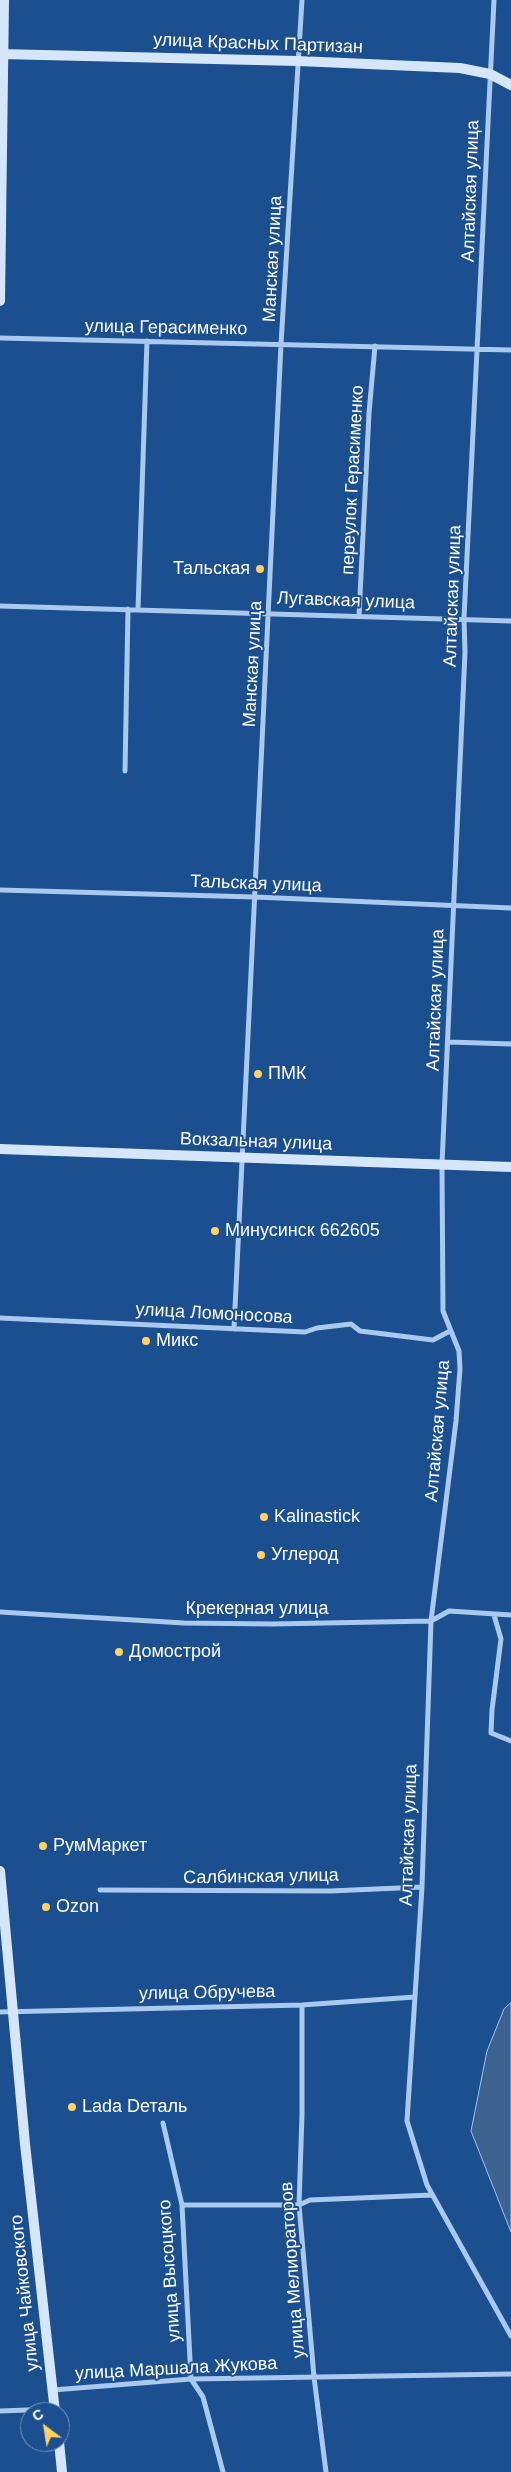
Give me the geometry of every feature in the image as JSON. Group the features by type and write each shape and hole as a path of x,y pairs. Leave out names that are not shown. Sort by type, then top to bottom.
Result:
{"main road":[{"path":"0,301 4,0"},
{"name":"улица Красных Партизан","path":"2,54 298,61 460,68 490,74 511,86"},
{"name":"Вокзальная улица","path":"0,1149 511,1167"},
{"name":"улица Чайковского","path":"0,1871 25,2144 54,2402"},
{"path":"60,2452 62,2472"}],"street":[{"name":"Манская улица","path":"234,1329 270,613 281,344 302,0"},
{"name":"Алтайская улица","path":"494,0 464,618 466,652 452,905 449,1042 442,1164 442,1310 459,1350 457,1412 431,1621 422,1887 407,2121 427,2185 511,2336"},
{"name":"улица Герасименко","path":"0,338 511,350"},
{"path":"138,609 147,341"},
{"name":"переулок Герасименко","path":"359,616 369,413 375,346"},
{"name":"Лугавская улица","path":"0,606 464,618 511,621"},
{"path":"125,771 128,609"},
{"name":"Тальская улица","path":"0,890 255,897 511,908"},
{"path":"449,1042 511,1044"},
{"name":"улица Ломоносова","path":"0,1318 305,1332 317,1328 352,1324 360,1331 432,1340 450,1331"},
{"name":"Крекерная улица","path":"0,1612 184,1623 272,1624 431,1621 449,1611 494,1615 511,1614"},
{"path":"494,1615 501,1639 491,1733 511,1741"},
{"name":"Салбинская улица","path":"100,1890 330,1891 422,1887"},
{"name":"улица Обручева","path":"0,2012 13,2010 302,2005 415,1997"},
{"name":"улица Мелиораторов","path":"302,2005 302,2115 299,2204 314,2377 326,2472"},
{"name":"улица Высоцкого","path":"163,2123 182,2205 191,2379 203,2397 222,2472"},
{"path":"182,2205 299,2204 310,2200 432,2195"},
{"name":"улица Маршала Жукова","path":"53,2390 191,2379 511,2374"},
{"path":"0,2411 20,2411"}],"water":[{"path":"511,2003 511,2232 471,2131 487,2051 504,2009"}],"place":[{"name":"Тальская","path":"260,569"},
{"name":"ПМК","path":"258,1074"},
{"name":"Минусинск 662605","path":"215,1231"},
{"name":"Микс","path":"146,1341"},
{"name":"Kalinastick","path":"264,1517"},
{"name":"Углерод","path":"261,1555"},
{"name":"Домострой","path":"119,1652"},
{"name":"РумМаркет","path":"43,1846"},
{"name":"Ozon","path":"46,1907"},
{"name":"Lada Dеталь","path":"72,2107"}]}
